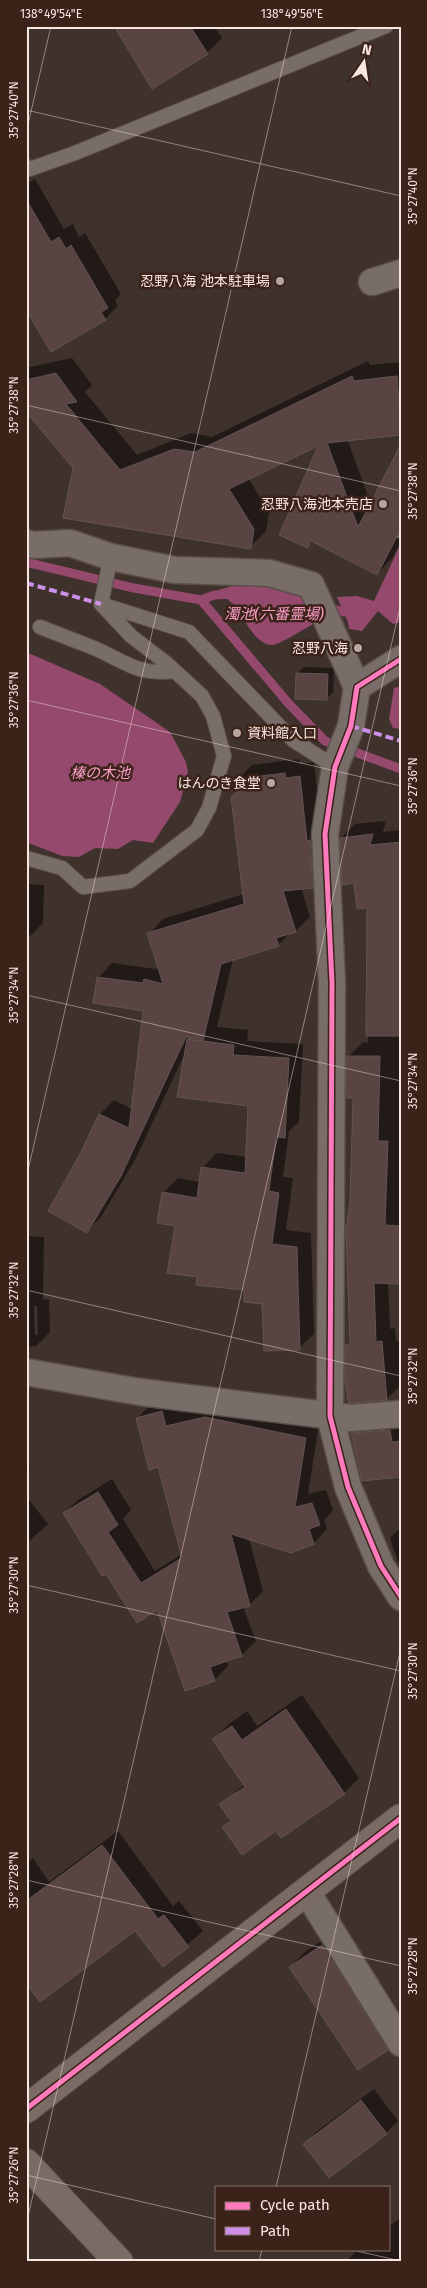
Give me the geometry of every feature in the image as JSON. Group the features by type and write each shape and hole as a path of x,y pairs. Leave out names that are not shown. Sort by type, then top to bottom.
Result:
{"street":[{"path":"372,282 401,273"},
{"path":"26,543 34,545 70,543 111,559 174,570 269,573 311,585 356,687 351,726 336,766 325,834 332,983 330,1416 348,1487 381,1566 401,1597"},
{"path":"356,687 401,659"},
{"path":"26,1372 140,1392 330,1416 351,1418 401,1414"},
{"path":"26,2109 401,1818"},
{"path":"307,1892 401,2043"},
{"path":"26,2163 119,2262"}],"lane":[{"path":"26,166 30,169 75,153 386,26"},
{"path":"101,604 111,559"},
{"path":"26,858 62,868 83,887 130,882 197,830 209,808 224,756 213,716 202,696 132,636 101,604"},
{"path":"101,604 189,632 294,740 336,766"},
{"path":"40,627 96,649 134,668 156,673 175,671"}],"water":[{"path":"401,543 401,622 393,624 378,611 362,631 349,629 348,622 337,597 357,596 374,601"},
{"name":"濁池(六番霊場)","path":"261,584 297,591 315,618 312,625 277,644 266,644 260,641 233,604 219,590 235,585"},
{"name":"榛の木池","path":"26,652 100,684 170,732 186,762 188,773 180,802 153,843 133,840 118,849 95,848 79,857 62,856 26,842"},
{"path":"401,686 401,729 393,728 389,719 394,688"}],"building":[{"path":"114,26 190,26 208,54 152,89"},
{"path":"26,199 51,242 59,237 66,249 71,245 108,308 101,312 106,320 51,352 26,310"},
{"path":"56,373 77,402 66,404 120,470 174,449 195,452 352,376 354,381 397,376 401,435 327,443 358,527 401,444 401,529 377,575 311,541 308,548 279,535 318,446 229,489 254,529 251,549 63,518 73,468 26,412 26,380"},
{"path":"296,673 328,674 327,700 295,699"},
{"path":"285,773 286,778 300,776 307,841 310,840 313,888 283,891 296,932 276,938 279,946 221,964 203,1041 234,1045 233,1055 289,1058 285,1138 276,1137 269,1191 279,1193 272,1244 297,1247 300,1350 264,1351 262,1304 244,1302 244,1290 196,1285 197,1277 167,1273 175,1226 157,1223 162,1192 197,1198 201,1167 245,1173 248,1106 177,1097 187,1039 198,1041 186,1037 121,1176 87,1233 48,1211 79,1156 99,1114 129,1128 143,1011 93,1003 97,977 143,983 144,979 163,984 147,933 244,904 231,797 239,790 237,779"},
{"path":"373,834 370,845 401,842 401,1036 366,1036 367,908 357,909 354,883 342,885 340,838"},
{"path":"347,1056 380,1056 378,1141 388,1141 385,1225 401,1226 401,1284 374,1283 376,1342 382,1341 387,1400 351,1403 348,1402 345,1377 345,1345 350,1344 346,1231 350,1201 353,1098 346,1098"},
{"path":"162,1411 166,1426 205,1417 306,1438 295,1507 312,1503 320,1525 309,1529 314,1544 291,1553 231,1534 250,1606 227,1612 242,1656 210,1667 215,1681 185,1691 157,1610 137,1623 106,1574 102,1576 63,1513 98,1492 118,1525 108,1532 141,1583 182,1558 158,1467 149,1470 136,1418"},
{"path":"390,1430 392,1442 401,1441 401,1477 362,1481 351,1433"},
{"path":"286,1709 345,1794 281,1838 276,1831 242,1855 222,1827 231,1821 219,1804 245,1787 212,1739 232,1726 242,1740"},
{"path":"102,1845 158,1919 164,1915 189,1947 163,1967 135,1931 40,2002 26,1984 26,1901"},
{"path":"322,1945 388,2050 358,2070 289,1967"},
{"path":"361,2100 387,2134 329,2178 303,2144"}],"waterway":[{"path":"26,562 134,588 201,600 289,704 325,741 401,769"},
{"path":"201,600 214,595 233,594"},
{"path":"327,607 344,612"}],"marked path":[{"path":"26,583 101,604"},
{"path":"351,726 401,741"}],"cycle path":[{"path":"401,659 357,687 351,726 335,767 325,834 332,983 330,1416 348,1487 381,1566 401,1597"},
{"path":"26,2109 401,1818"}],"place":[{"name":"忍野八海 池本駐車場","path":"280,281"},
{"name":"忍野八海池本売店","path":"383,504"},
{"name":"忍野八海","path":"358,648"},
{"name":"資料館入口","path":"237,733"},
{"name":"はんのき食堂","path":"271,783"}]}
